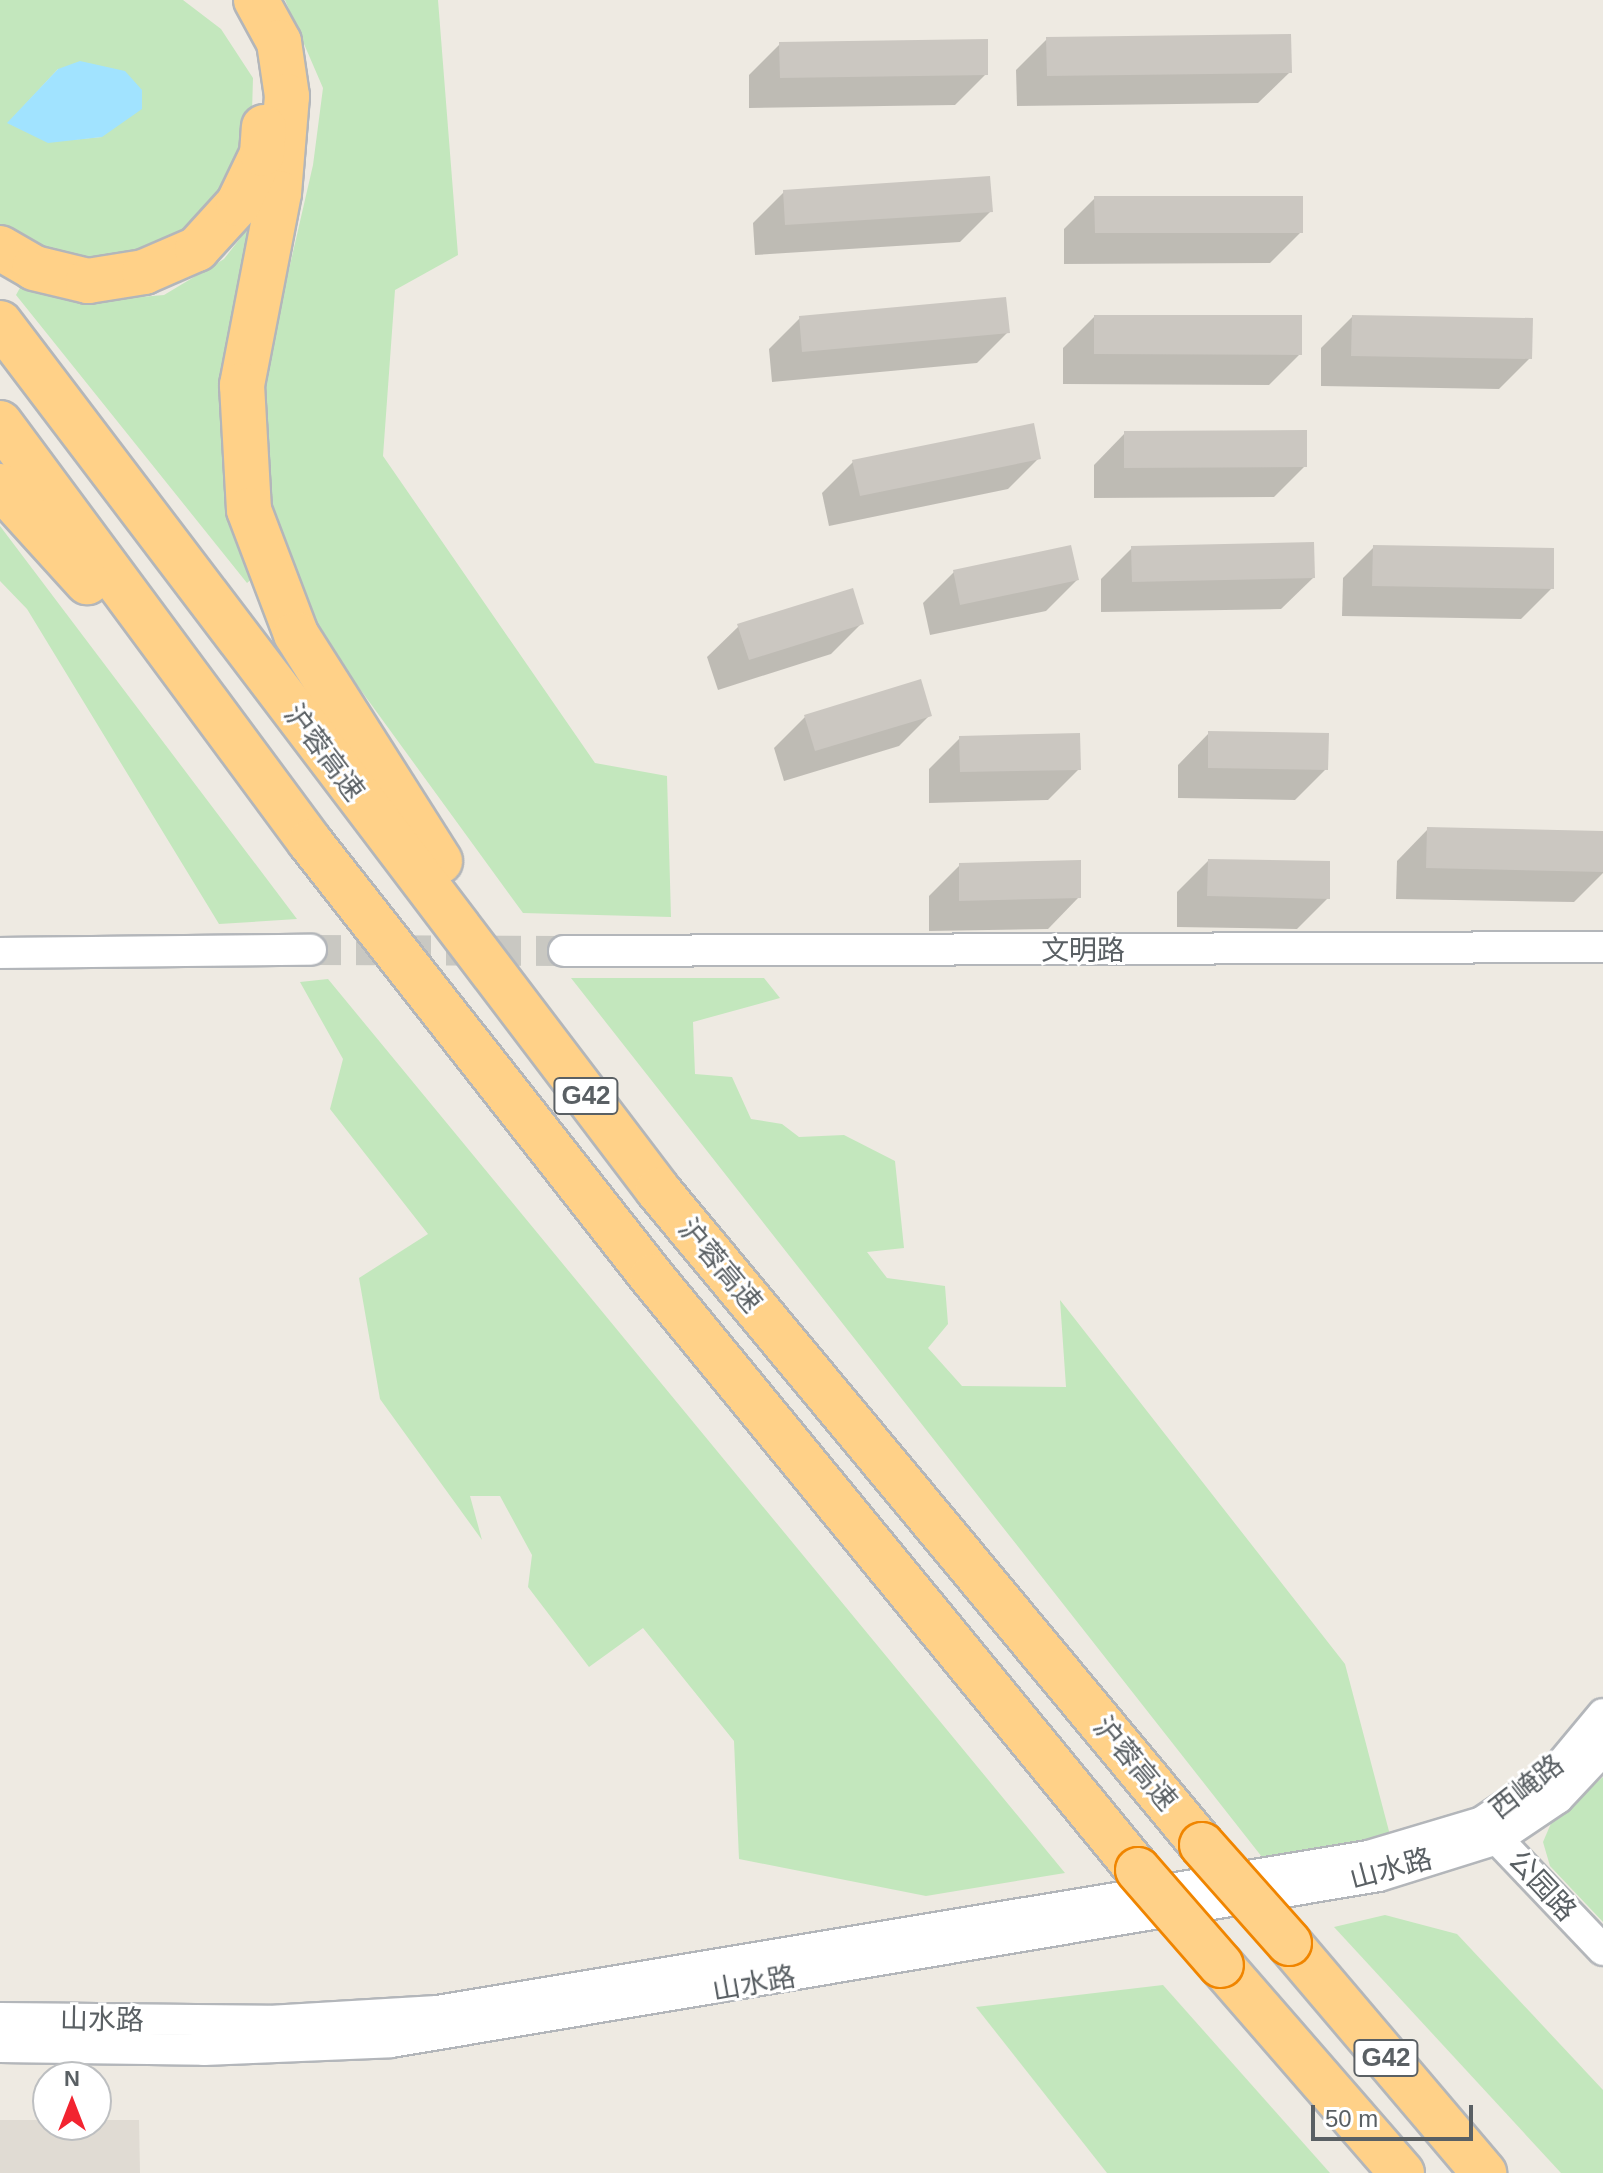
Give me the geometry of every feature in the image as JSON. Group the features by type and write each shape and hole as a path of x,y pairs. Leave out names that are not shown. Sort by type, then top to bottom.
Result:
{"highway":[{"path":"0,248 34,268 88,281 144,272 197,249 238,204 262,154 259,48 231,0"},
{"path":"256,0 279,42 287,96 279,193 242,385 249,510 269,572 338,706 658,1190"},
{"name":"沪蓉高速","path":"0,323 658,1190 1202,1845 1484,2173"},
{"name":"沪蓉高速","path":"0,423 201,701 652,1277 1138,1870 1402,2173"},
{"path":"0,486 201,701"}],"street":[{"name":"文明路","path":"564,951 1603,947"},
{"path":"0,953 311,950"},
{"name":"西崦路","path":"1489,1830 1553,1774 1603,1714"},
{"name":"西崦路","path":"1489,1830 1558,1798 1603,1750"},
{"name":"公园路","path":"1489,1830 1603,1950"},
{"name":"山水路","path":"0,2018 269,2021 437,2011 1368,1856 1489,1830"},
{"name":"山水路","path":"0,2047 204,2050 391,2042 1379,1876 1489,1830"}],"shaded area":[{"path":"0,2120 32,2120 32,2141 112,2141 112,2120 139,2120 140,2173 0,2173"}],"green space":[{"path":"0,0 183,0 221,29 253,78 251,146 188,237 130,259 68,266 0,227","holes":["58,69 102,137 48,142 8,123"]},
{"path":"285,0 438,0 458,255 395,290 383,456 595,763 667,776 671,917 523,913 333,652 280,551 255,417 313,165 323,88"},
{"path":"260,213 223,388 225,488 254,577 247,583 16,295 21,286 105,300 164,295 224,259"},
{"path":"0,526 297,919 219,924 27,609 0,581"},
{"path":"571,978 764,978 780,998 693,1022 695,1074 732,1077 751,1119 782,1124 799,1137 844,1135 895,1161 904,1248 867,1252 887,1278 945,1286 948,1324 928,1348 962,1386 1066,1387 1060,1300 1345,1664 1390,1835 1262,1857"},
{"path":"328,979 1065,1873 926,1896 739,1859 734,1741 643,1628 589,1667 528,1587 532,1555 500,1496 470,1496 482,1540 380,1399 359,1278 428,1234 330,1109 343,1059 300,982"},
{"path":"1603,1777 1603,1922 1550,1866 1543,1842 1552,1821"},
{"path":"1385,1915 1457,1934 1603,2090 1603,2173 1561,2173 1334,1927"},
{"path":"1163,1985 1330,2173 1107,2173 976,2007"}],"water":[{"path":"80,61 125,71 142,90 142,109 102,137 48,143 7,123 58,69"}],"building":[{"path":"1291,34 1292,73 1047,76 1046,37"},
{"path":"988,39 988,75 780,78 779,42"},
{"path":"990,176 993,212 785,225 783,190"},
{"path":"1094,196 1303,196 1303,233 1095,233"},
{"path":"1006,297 1010,333 802,352 799,316"},
{"path":"1094,315 1302,315 1302,355 1094,354"},
{"path":"1352,315 1533,318 1532,359 1351,356"},
{"path":"1034,423 1041,459 860,496 852,460"},
{"path":"1307,430 1307,467 1124,468 1124,431"},
{"path":"1314,542 1315,578 1132,582 1131,546"},
{"path":"1071,545 1079,580 960,605 953,570"},
{"path":"1373,545 1554,548 1554,589 1372,586"},
{"path":"853,588 864,624 749,660 737,624"},
{"path":"921,679 932,716 815,751 804,715"},
{"path":"1208,731 1329,733 1328,770 1208,768"},
{"path":"1080,733 1081,770 960,772 959,736"},
{"path":"1427,827 1603,831 1603,872 1426,868"},
{"path":"1208,859 1330,861 1330,899 1207,896"},
{"path":"1081,860 1081,898 959,901 959,863"}],"tunnel":[{"path":"311,950 564,951"}]}
